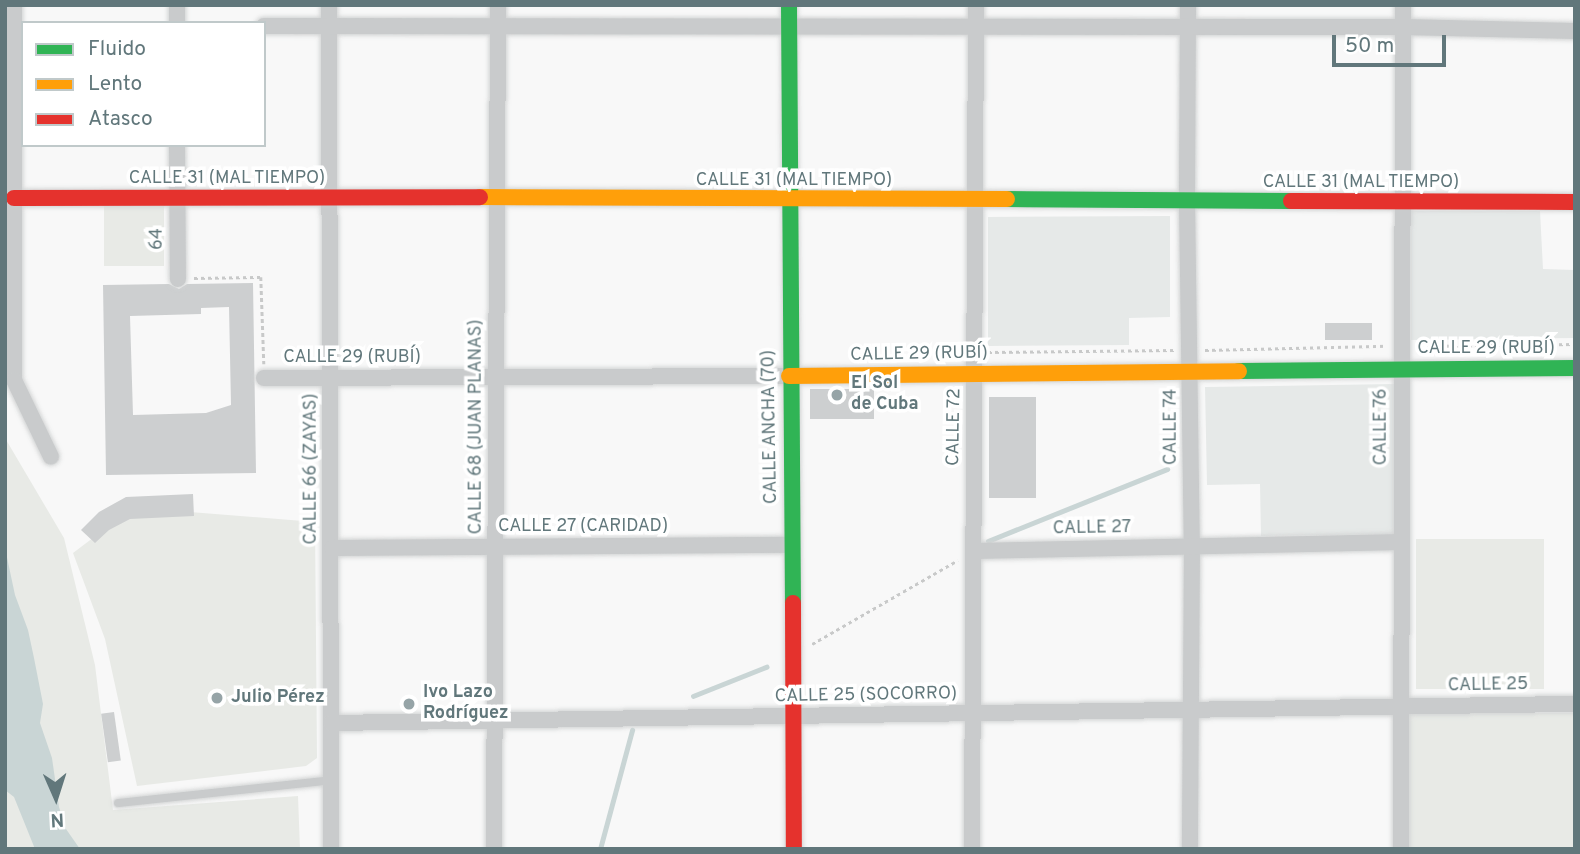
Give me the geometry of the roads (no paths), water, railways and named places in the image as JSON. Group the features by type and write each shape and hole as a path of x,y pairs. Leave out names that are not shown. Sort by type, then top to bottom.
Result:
{"street":[{"path":"14,5 14,380 51,457"},
{"name":"CALLE 66 (ZAYAS)","path":"329,5 331,849"},
{"name":"CALLE 68 (JUAN PLANAS)","path":"494,849 498,5"},
{"name":"CALLE ANCHA (70)","path":"789,5 789,376 794,849"},
{"name":"CALLE 72","path":"972,849 976,5"},
{"name":"CALLE 74","path":"1188,5 1187,201 1192,547 1189,849"},
{"name":"CALLE 76","path":"1401,849 1404,5"},
{"path":"266,26 1403,27 1575,31"},
{"name":"64","path":"177,147 178,279"},
{"name":"CALLE 31 (MAL TIEMPO)","path":"14,198 497,197 789,201 1575,202"},
{"name":"CALLE 29 (RUBÍ)","path":"264,378 1575,368"},
{"name":"CALLE 27","path":"973,551 1401,542"},
{"name":"CALLE 27 (CARIDAD)","path":"332,548 791,545"},
{"name":"CALLE 25","path":"1401,707 1575,704"},
{"name":"CALLE 25 (SOCORRO)","path":"331,723 1401,707"}],"lane":[{"path":"118,803 332,780"}],"waterway":[{"path":"988,541 1167,469"},
{"path":"693,696 766,667"},
{"path":"600,849 632,730"}],"place":[{"name":"El Sol de Cuba","path":"837,395"},
{"name":"Julio Pérez","path":"217,698"},
{"name":"Ivo Lazo Rodríguez","path":"409,704"}]}
